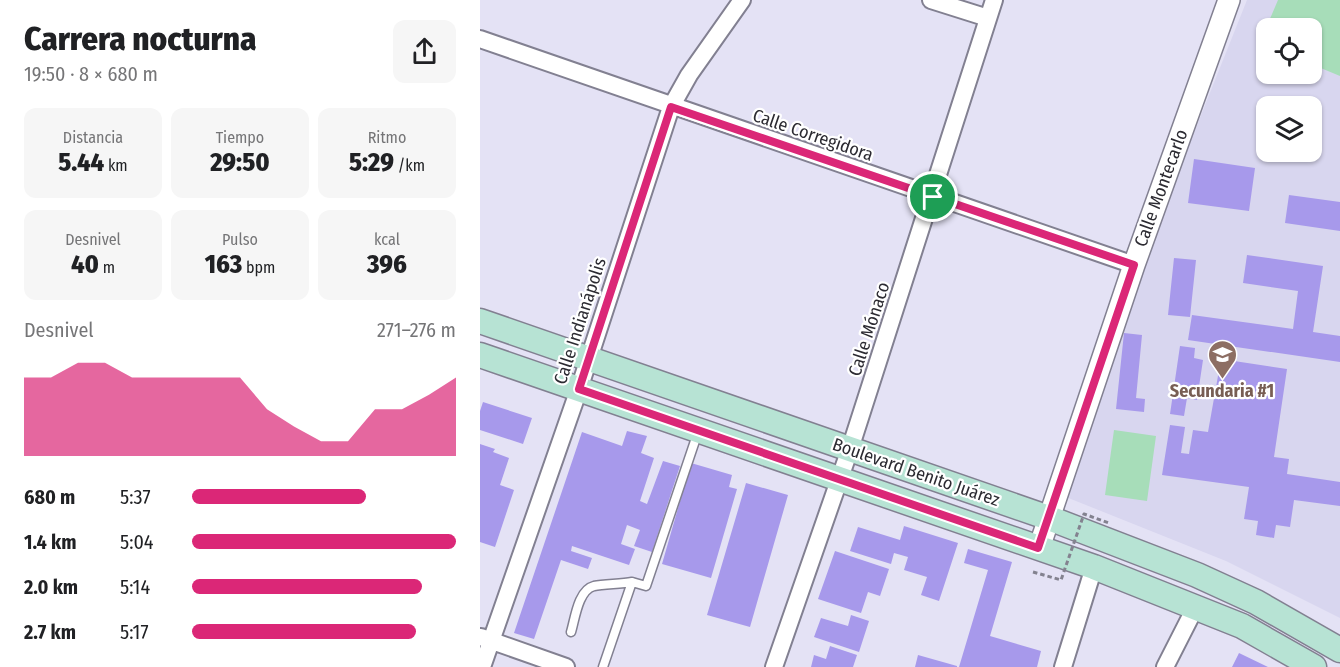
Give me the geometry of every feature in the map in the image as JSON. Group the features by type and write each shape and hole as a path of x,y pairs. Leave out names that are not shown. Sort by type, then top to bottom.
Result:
{"main road":[{"name":"Boulevard Benito Juárez","path":"480,321 1049,518 1197,575 1256,602 1340,650"},
{"name":"Boulevard Benito Juárez","path":"480,355 1094,567 1242,626 1314,667"}],"street":[{"name":"Calle Indianápolis","path":"482,667 485,639 579,389 671,107 689,75 742,0"},
{"path":"931,0 988,18"},
{"name":"Calle Mónaco","path":"774,667 850,449 933,197 994,0"},
{"name":"Calle Montecarlo","path":"1038,548 1134,265 1229,0"},
{"name":"Calle Corregidora","path":"480,39 671,107 1134,265"},
{"path":"1063,667 1094,567"},
{"path":"1165,667 1195,608"},
{"path":"485,639 566,667"}],"lane":[{"path":"571,632 582,597 588,589 595,586 632,582 646,586 698,431"},
{"path":"603,667 632,582"}],"path":[{"path":"1033,572 1061,580 1084,514 1109,523"}],"shaded area":[{"name":"Secundaria #1","path":"1247,0 1340,0 1340,618 1226,561 1066,497 1142,263"}],"green space":[{"path":"1278,0 1340,0 1340,76 1322,69 1322,18 1270,18"},
{"path":"1114,430 1156,436 1147,501 1105,495"}],"building":[{"path":"1194,159 1255,168 1249,211 1188,203"},
{"path":"1289,195 1340,202 1340,231 1285,223"},
{"path":"1247,255 1323,266 1313,332 1340,336 1340,362 1188,340 1192,315 1293,329 1298,291 1243,283"},
{"path":"1174,258 1196,260 1190,317 1168,315"},
{"path":"1124,333 1142,335 1136,398 1145,399 1144,412 1116,409"},
{"path":"1180,346 1195,348 1194,358 1203,360 1197,400 1187,398 1184,416 1170,414"},
{"path":"1221,359 1287,369 1274,457 1289,459 1287,474 1340,482 1340,506 1294,500 1290,527 1276,525 1274,538 1256,535 1258,521 1244,519 1249,487 1162,475 1170,425 1185,427 1181,453 1189,454 1193,430 1208,432"},
{"path":"483,402 532,418 523,444 480,430 480,411"},
{"path":"627,431 647,436 641,453 654,458 640,501 647,504 663,461 680,466 652,552 634,546 640,530 627,525 621,544 635,549 629,565 572,546 571,551 592,558 588,569 561,560 534,639 514,633 582,432 622,446"},
{"path":"480,444 495,449 493,452 509,458 500,485 514,490 495,547 480,542"},
{"path":"691,463 732,475 729,487 737,489 711,578 662,564"},
{"path":"746,483 788,495 750,627 707,615"},
{"path":"904,526 958,543 939,601 921,595 927,577 904,570 908,557 894,553 891,564 850,551 858,527 900,540"},
{"path":"968,549 1012,562 990,636 1041,651 1037,667 959,667 988,570 964,563"},
{"path":"835,551 889,569 880,596 868,592 861,613 818,599"},
{"path":"851,615 869,621 859,652 814,637 821,618 848,626"},
{"path":"830,646 857,655 853,667 811,667 814,655 826,659"},
{"path":"1239,653 1268,667 1232,667"},
{"path":"918,655 957,666 957,667 915,667"}],"place":[{"name":"Secundaria #1","path":"1222,380"}],"route":[{"path":"671,107 933,197 1134,265 1038,548 579,389 671,107"}]}
